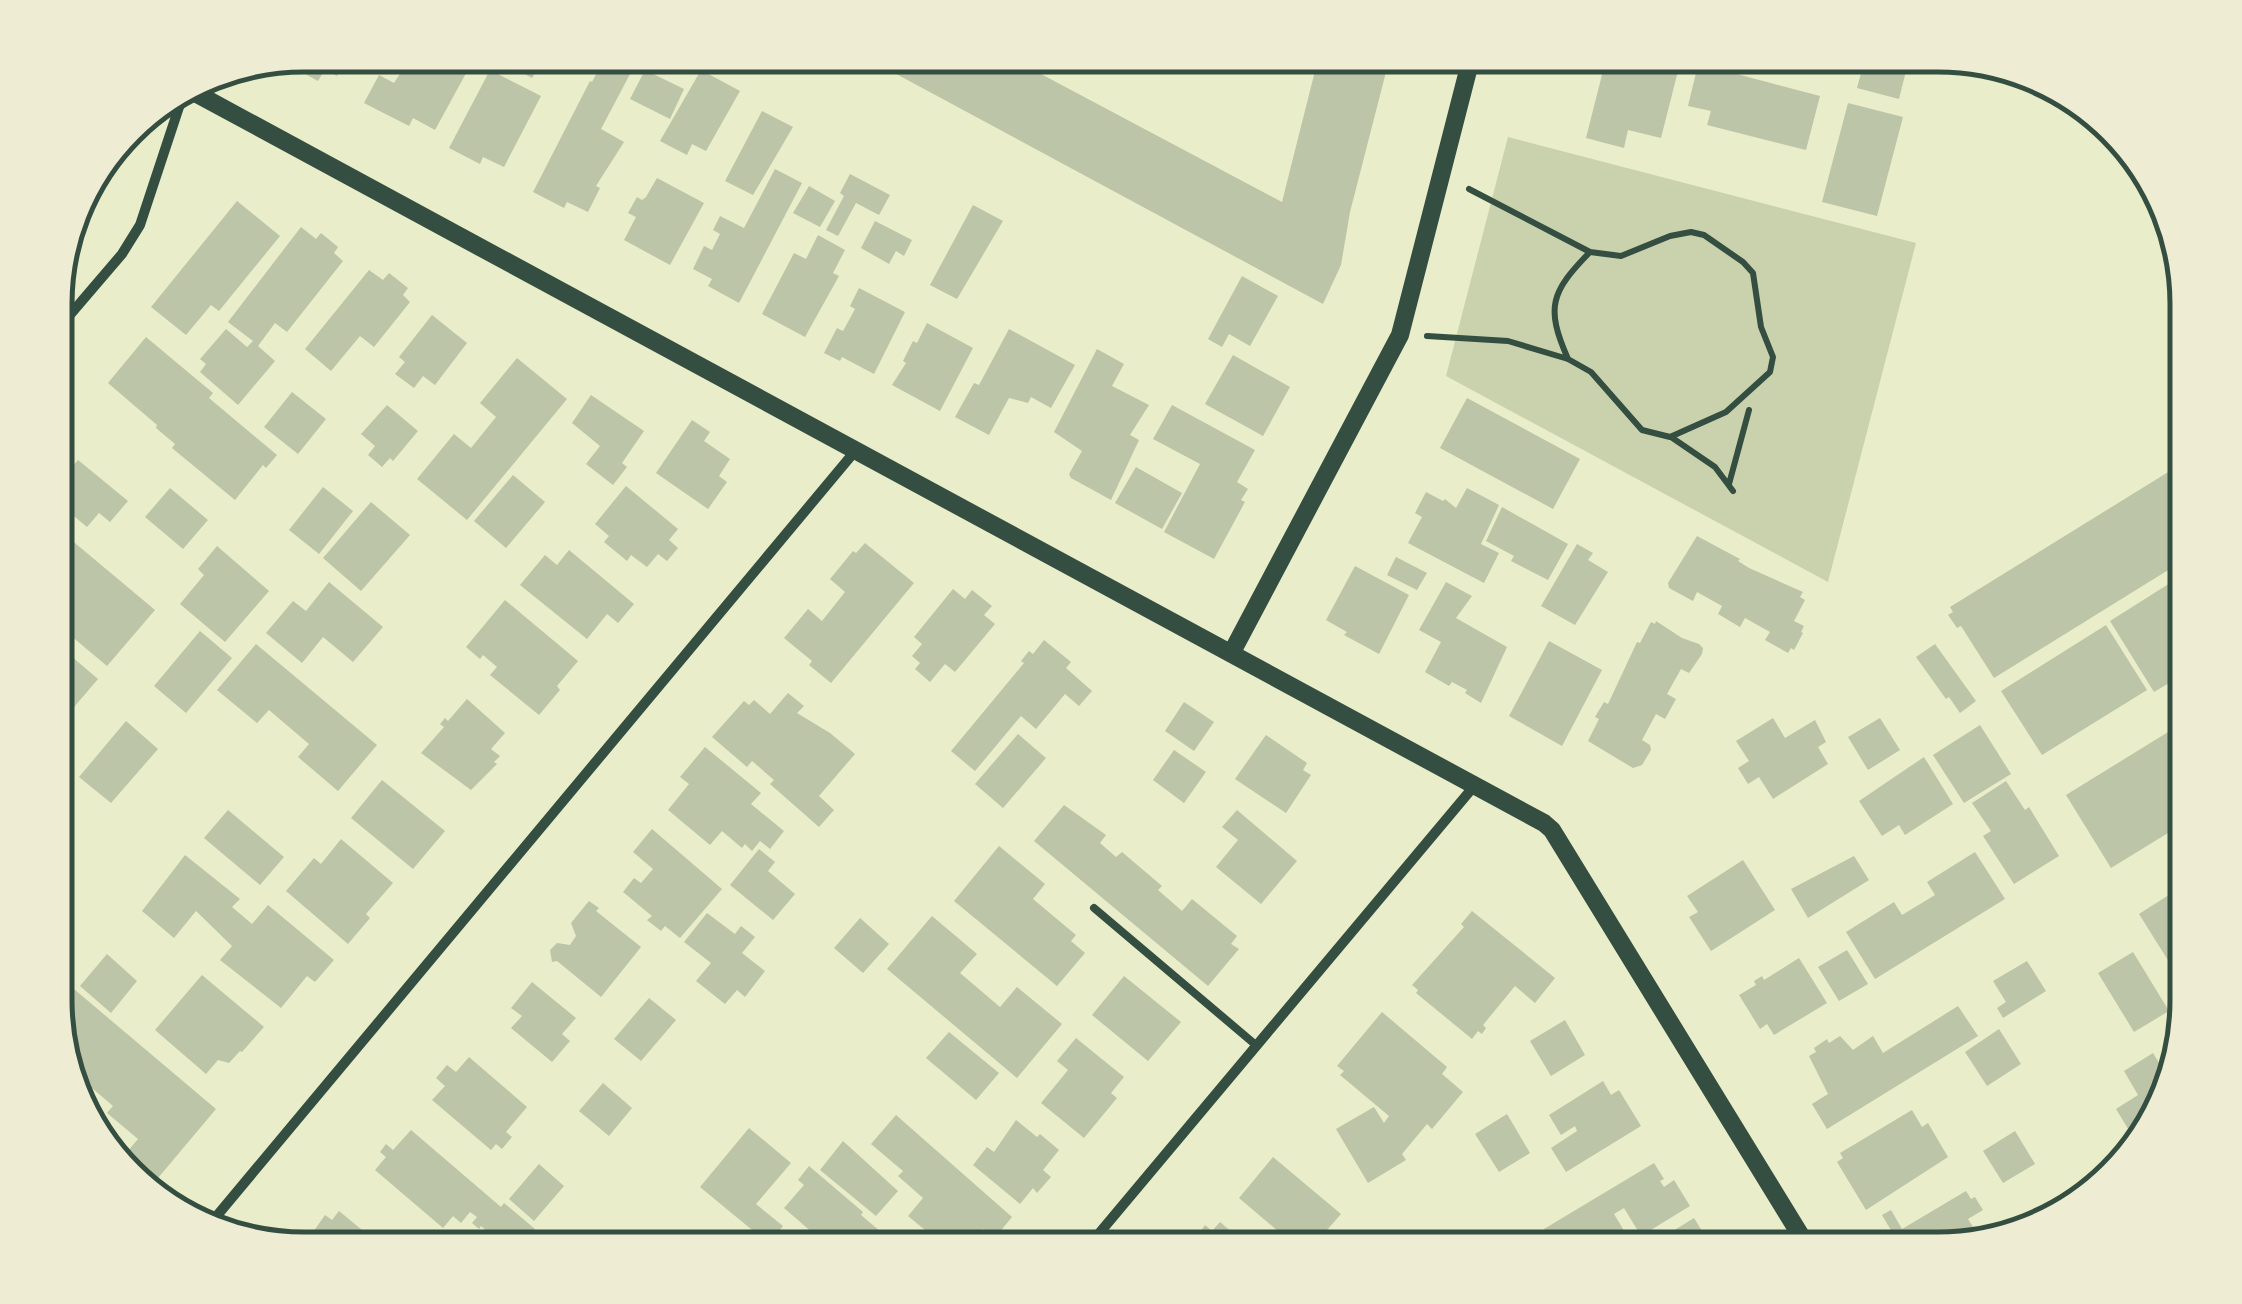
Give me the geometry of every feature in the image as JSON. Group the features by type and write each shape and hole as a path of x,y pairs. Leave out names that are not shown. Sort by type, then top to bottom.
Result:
{"street":[{"path":"1232,652 1400,335 1468,72"},
{"path":"202,97 1476,784 1552,830 1799,1231"},
{"path":"72,312 122,254 140,225 179,110"},
{"path":"218,1215 856,450"},
{"path":"1101,1232 1476,784"}],"lane":[{"path":"1094,908 1256,1046"}],"path":[{"path":"1442,175 1590,252 1621,256 1670,236 1691,232 1704,235 1743,262 1752,273 1762,327 1774,357 1770,372 1726,412 1670,436"},
{"path":"1568,358 1555,329 1556,298 1570,272 1590,252"},
{"path":"1400,335 1508,341 1568,358 1590,372 1642,430 1670,436 1714,467 1730,488 1749,410"},
{"path":"1744,395 1751,421"}],"green space":[{"path":"1508,137 1916,243 1828,582 1446,376"}],"building":[{"path":"302,72 323,72 318,81"},
{"path":"401,72 467,72 435,130 413,118 409,126 364,103 379,75 394,83"},
{"path":"489,72 541,96 504,167 483,157 480,164 449,148"},
{"path":"597,72 631,72 601,129 624,142 596,186 600,188 588,212 567,202 564,208 533,192"},
{"path":"644,72 684,89 670,119 630,99"},
{"path":"700,72 740,91 706,151 692,144 687,155 660,141"},
{"path":"893,72 1037,72 1282,202 1315,72 1386,72 1350,212 1341,265 1323,304"},
{"path":"1603,72 1678,72 1661,138 1628,130 1624,148 1586,138"},
{"path":"1692,72 1729,72 1820,96 1806,150 1707,125 1711,111 1688,106 1696,73"},
{"path":"1861,72 1906,72 1899,99 1857,88"},
{"path":"1848,103 1903,117 1877,216 1822,202"},
{"path":"762,111 793,127 753,195 725,181"},
{"path":"775,169 802,183 739,303 708,286 712,279 693,269 704,246 712,250 720,234 713,230 720,216 744,228"},
{"path":"850,174 890,195 879,215 856,203 838,236 826,230 844,196 840,193"},
{"path":"657,178 704,203 670,265 624,240 636,217 628,213 637,197 646,197"},
{"path":"809,186 835,201 820,227 793,213"},
{"path":"237,201 280,236 219,311 211,305 186,335 151,307"},
{"path":"973,205 1003,221 957,299 930,285"},
{"path":"875,221 912,240 904,256 896,251 889,264 861,248"},
{"path":"301,227 316,239 321,233 338,247 334,253 343,261 287,332 275,323 258,346 275,361 238,405 200,372 206,364 200,359 226,329 247,347 253,341 228,322"},
{"path":"818,235 845,250 833,273 839,276 805,337 762,314 794,253 806,259"},
{"path":"369,270 383,280 389,273 408,288 403,295 410,302 374,347 360,336 331,371 305,349"},
{"path":"1242,276 1278,296 1250,346 1229,334 1222,347 1208,339"},
{"path":"859,288 905,312 874,374 842,357 840,361 824,353 837,328 843,331 855,309 850,306"},
{"path":"432,315 467,343 435,385 423,376 414,388 395,374 405,362 399,357"},
{"path":"927,323 973,348 940,411 892,385 906,363 903,361 913,341 917,343"},
{"path":"1009,329 1075,365 1051,408 1031,397 1028,403 1009,398 989,435 955,417 974,383 979,385"},
{"path":"146,337 213,393 209,398 277,455 266,468 263,465 235,500 172,448 175,444 157,425 108,383"},
{"path":"1097,349 1124,364 1112,386 1149,405 1130,435 1139,440 1111,500 1071,478 1069,474 1082,451 1054,432"},
{"path":"1233,355 1290,387 1263,436 1205,404"},
{"path":"517,358 567,399 467,520 417,479 454,434 471,448 496,417 480,403"},
{"path":"292,392 326,419 298,454 264,427"},
{"path":"591,395 644,431 622,463 627,467 613,485 586,464 600,446 572,423"},
{"path":"1467,398 1580,459 1553,509 1440,448"},
{"path":"387,405 418,431 393,461 390,458 382,467 368,455 375,446 361,434"},
{"path":"1172,405 1255,450 1237,482 1248,489 1241,500 1245,502 1214,559 1164,532 1200,464 1153,439"},
{"path":"692,420 710,432 704,441 730,459 719,476 727,482 708,509 656,473"},
{"path":"78,460 128,501 110,522 99,513 87,527 72,514 72,467"},
{"path":"1136,467 1182,493 1162,529 1115,503"},
{"path":"2169,472 2169,570 1994,678 1961,626 1957,628 1948,615 1953,612 1950,607"},
{"path":"513,475 545,502 506,548 474,521"},
{"path":"626,486 678,529 669,540 678,548 667,561 658,554 647,567 631,555 627,561 604,542 609,536 595,524"},
{"path":"323,487 353,511 319,554 289,530"},
{"path":"170,488 208,520 183,549 145,517"},
{"path":"1467,488 1499,505 1481,544 1499,553 1484,583 1408,543 1422,517 1415,513 1426,492 1456,508"},
{"path":"371,502 410,535 361,591 323,558"},
{"path":"1502,507 1568,544 1548,580 1511,561 1514,556 1486,541"},
{"path":"1697,536 1749,568 1803,592 1800,597 1805,600 1794,621 1804,626 1803,633 1794,650 1791,648 1788,653 1765,640 1770,632 1745,618 1740,627 1718,614 1722,606 1697,592 1693,601 1669,588 1668,583"},
{"path":"72,541 155,610 107,666 72,637"},
{"path":"865,543 914,583 831,683 784,638 808,609 822,621 845,592 830,579 853,551 856,553"},
{"path":"1577,544 1593,553 1588,560 1608,572 1575,625 1541,606"},
{"path":"217,546 269,591 225,642 180,604 204,575 198,569"},
{"path":"569,550 634,604 618,623 607,614 587,639 520,585 545,555 557,565"},
{"path":"1396,557 1427,573 1417,590 1387,575"},
{"path":"1355,566 1409,595 1379,654 1326,620"},
{"path":"329,582 383,627 353,662 323,637 302,663 266,633 293,601 306,611"},
{"path":"1446,582 1472,596 1456,618 1507,647 1481,703 1465,693 1467,690 1452,682 1449,686 1425,672 1441,642 1419,630"},
{"path":"2169,584 2169,683 2154,692 2110,621"},
{"path":"953,589 965,599 972,590 992,606 984,615 995,624 955,672 945,664 930,682 915,669 920,663 912,656 922,644 914,637"},
{"path":"505,600 578,661 539,715 490,675 497,667 466,647"},
{"path":"1656,621 1703,648 1689,673 1681,669 1667,694 1676,699 1665,719 1656,714 1642,740 1651,750 1642,765 1633,768 1588,741 1599,719 1595,717 1604,702 1608,704 1637,642 1640,643 1651,622"},
{"path":"2106,625 2147,690 2042,755 2001,691"},
{"path":"200,631 232,658 186,713 154,686"},
{"path":"1044,640 1071,662 1066,668 1092,691 1079,706 1065,694 1036,729 1021,716 975,771 951,751 1024,663 1021,661 1029,651 1033,654"},
{"path":"1549,641 1602,670 1562,746 1509,716"},
{"path":"256,644 377,745 338,791 298,757 309,744 269,710 257,723 217,690"},
{"path":"1935,644 1976,701 1960,713 1916,657"},
{"path":"72,657 98,679 72,709"},
{"path":"788,693 804,706 797,713 855,754 819,796 834,810 819,827 770,784 774,780 752,761 747,767 712,737 744,701 749,705 754,700 770,714"},
{"path":"467,699 505,733 491,749 500,756 494,762 497,764 471,790 421,753 444,727 440,724 445,718 448,721"},
{"path":"1184,702 1214,722 1194,751 1165,731"},
{"path":"1773,718 1785,738 1815,720 1826,742 1818,747 1828,764 1773,799 1759,777 1748,784 1738,768 1749,761 1736,741"},
{"path":"1880,718 1900,750 1868,770 1848,737"},
{"path":"126,721 158,749 111,803 79,777"},
{"path":"1980,725 2011,774 1964,803 1933,755"},
{"path":"2169,731 2169,832 2111,868 2066,795"},
{"path":"1018,734 1046,758 1003,808 975,784"},
{"path":"1266,735 1307,763 1303,770 1311,775 1286,813 1235,779"},
{"path":"705,747 761,793 751,804 784,831 770,849 760,841 752,851 745,844 742,848 722,831 710,845 668,810 689,784 680,777"},
{"path":"1174,750 1206,772 1184,803 1153,780"},
{"path":"1924,757 1953,804 1905,835 1899,825 1882,836 1859,801"},
{"path":"382,780 445,831 413,869 351,818"},
{"path":"2006,781 2025,810 2029,807 2059,856 2014,884 1983,836 1991,831 1972,803"},
{"path":"1064,805 1106,835 1100,843 1116,857 1122,852 1162,886 1158,890 1182,911 1192,899 1237,936 1231,944 1239,949 1208,986 1034,841"},
{"path":"228,810 284,857 260,885 204,838"},
{"path":"1237,810 1297,861 1261,904 1216,867 1238,840 1222,827"},
{"path":"652,829 722,889 680,938 665,926 661,931 647,920 652,916 623,892 634,878 641,883 653,869 633,852"},
{"path":"341,839 393,883 366,914 370,918 348,944 286,891 314,858 321,864"},
{"path":"999,846 1045,884 1033,899 1076,935 1071,941 1085,953 1057,986 954,901"},
{"path":"759,849 775,862 768,871 795,894 773,920 730,885"},
{"path":"1975,852 2005,899 1875,979 1846,932 1894,902 1902,915 1935,895 1927,882"},
{"path":"185,855 240,899 232,907 252,924 268,905 334,960 315,982 307,976 281,1008 220,960 232,946 196,911 174,938 142,911"},
{"path":"1854,856 1869,880 1808,918 1791,889"},
{"path":"1743,860 1775,910 1711,951 1689,917 1698,912 1687,896"},
{"path":"2169,895 2169,962 2139,914"},
{"path":"589,901 641,947 601,997 557,961 552,962 550,950 557,943 570,945 576,936 571,923"},
{"path":"1472,911 1555,978 1535,1003 1515,986 1483,1025 1486,1028 1482,1034 1478,1031 1472,1039 1416,993 1418,990 1412,985 1464,927 1461,924"},
{"path":"707,913 735,934 741,926 755,937 742,953 765,971 745,997 737,990 725,1004 696,981 711,963 684,942"},
{"path":"932,916 977,954 960,973 1000,1007 1017,987 1062,1024 1017,1078 887,969"},
{"path":"860,918 889,944 863,973 834,948"},
{"path":"1847,950 1868,984 1839,1001 1818,967"},
{"path":"2133,952 2169,1011 2134,1032 2098,973"},
{"path":"107,954 137,981 111,1013 80,986"},
{"path":"1799,958 1827,1003 1774,1035 1767,1024 1760,1029 1739,995 1756,985 1754,981 1762,976 1764,980"},
{"path":"2027,961 2046,991 2003,1018 1997,1008 2006,1002 1993,981"},
{"path":"202,975 264,1027 229,1063 218,1060 206,1074 155,1030"},
{"path":"1124,976 1181,1022 1148,1061 1092,1015"},
{"path":"532,982 576,1018 562,1034 570,1041 552,1062 511,1028 522,1016 511,1008"},
{"path":"72,987 216,1109 158,1178 128,1151 138,1139 107,1113 113,1106 89,1086 80,1060"},
{"path":"649,998 676,1020 641,1061 614,1039"},
{"path":"1958,1006 1978,1036 1827,1129 1812,1104 1828,1094 1809,1056 1816,1052 1814,1048 1840,1036 1853,1050 1873,1036 1883,1053"},
{"path":"1382,1012 1447,1067 1442,1074 1463,1092 1432,1129 1427,1124 1402,1154 1406,1160 1368,1183 1336,1129 1374,1107 1384,1123 1389,1116 1340,1075 1344,1071 1337,1066"},
{"path":"1565,1020 1585,1055 1551,1076 1530,1041"},
{"path":"1999,1029 2021,1064 1987,1086 1965,1052"},
{"path":"949,1032 999,1073 976,1100 926,1058"},
{"path":"1076,1038 1124,1077 1111,1093 1117,1098 1084,1138 1041,1103 1068,1070 1057,1061"},
{"path":"2153,1053 2160,1065 2129,1130 2116,1109 2138,1095 2124,1071"},
{"path":"469,1057 527,1107 506,1132 512,1137 502,1149 496,1144 491,1150 432,1100 445,1086 436,1078 447,1065 456,1072"},
{"path":"1603,1081 1611,1095 1619,1090 1641,1126 1566,1172 1551,1148 1577,1131 1575,1126 1561,1135 1549,1115"},
{"path":"603,1083 632,1108 609,1136 579,1111"},
{"path":"1912,1110 1922,1127 1928,1123 1948,1157 1866,1210 1837,1162 1843,1158 1840,1153"},
{"path":"1507,1114 1530,1153 1499,1172 1475,1134"},
{"path":"896,1115 1012,1217 1000,1232 927,1232 908,1216 923,1198 898,1176 903,1171 871,1144"},
{"path":"1016,1120 1059,1150 1043,1170 1051,1177 1037,1193 1033,1188 1020,1204 973,1165 987,1147 994,1152"},
{"path":"749,1128 791,1163 756,1204 783,1226 779,1232 754,1232 700,1187"},
{"path":"411,1130 501,1207 504,1203 535,1229 488,1232 472,1223 477,1217 470,1212 461,1223 453,1216 443,1228 375,1170 386,1157 380,1152 386,1144 393,1150"},
{"path":"2015,1131 2035,1164 2003,1183 1983,1151"},
{"path":"843,1141 898,1191 876,1216 820,1170"},
{"path":"1273,1157 1341,1214 1326,1231 1278,1231 1239,1198"},
{"path":"1654,1163 1664,1179 1660,1181 1664,1187 1674,1180 1690,1206 1649,1231 1638,1231 1624,1208 1614,1214 1624,1231 1544,1229"},
{"path":"539,1164 564,1186 534,1221 509,1199"},
{"path":"809,1166 881,1232 811,1232 784,1208 804,1185 798,1180"},
{"path":"1966,1191 1983,1210 1968,1219 1974,1229 1953,1231 1891,1231 1882,1215 1891,1210 1902,1229"},
{"path":"339,1211 364,1232 313,1232 325,1215 332,1220"},
{"path":"1694,1218 1702,1231 1673,1231"},
{"path":"1220,1222 1231,1231 1201,1231 1205,1225 1212,1231"}]}
